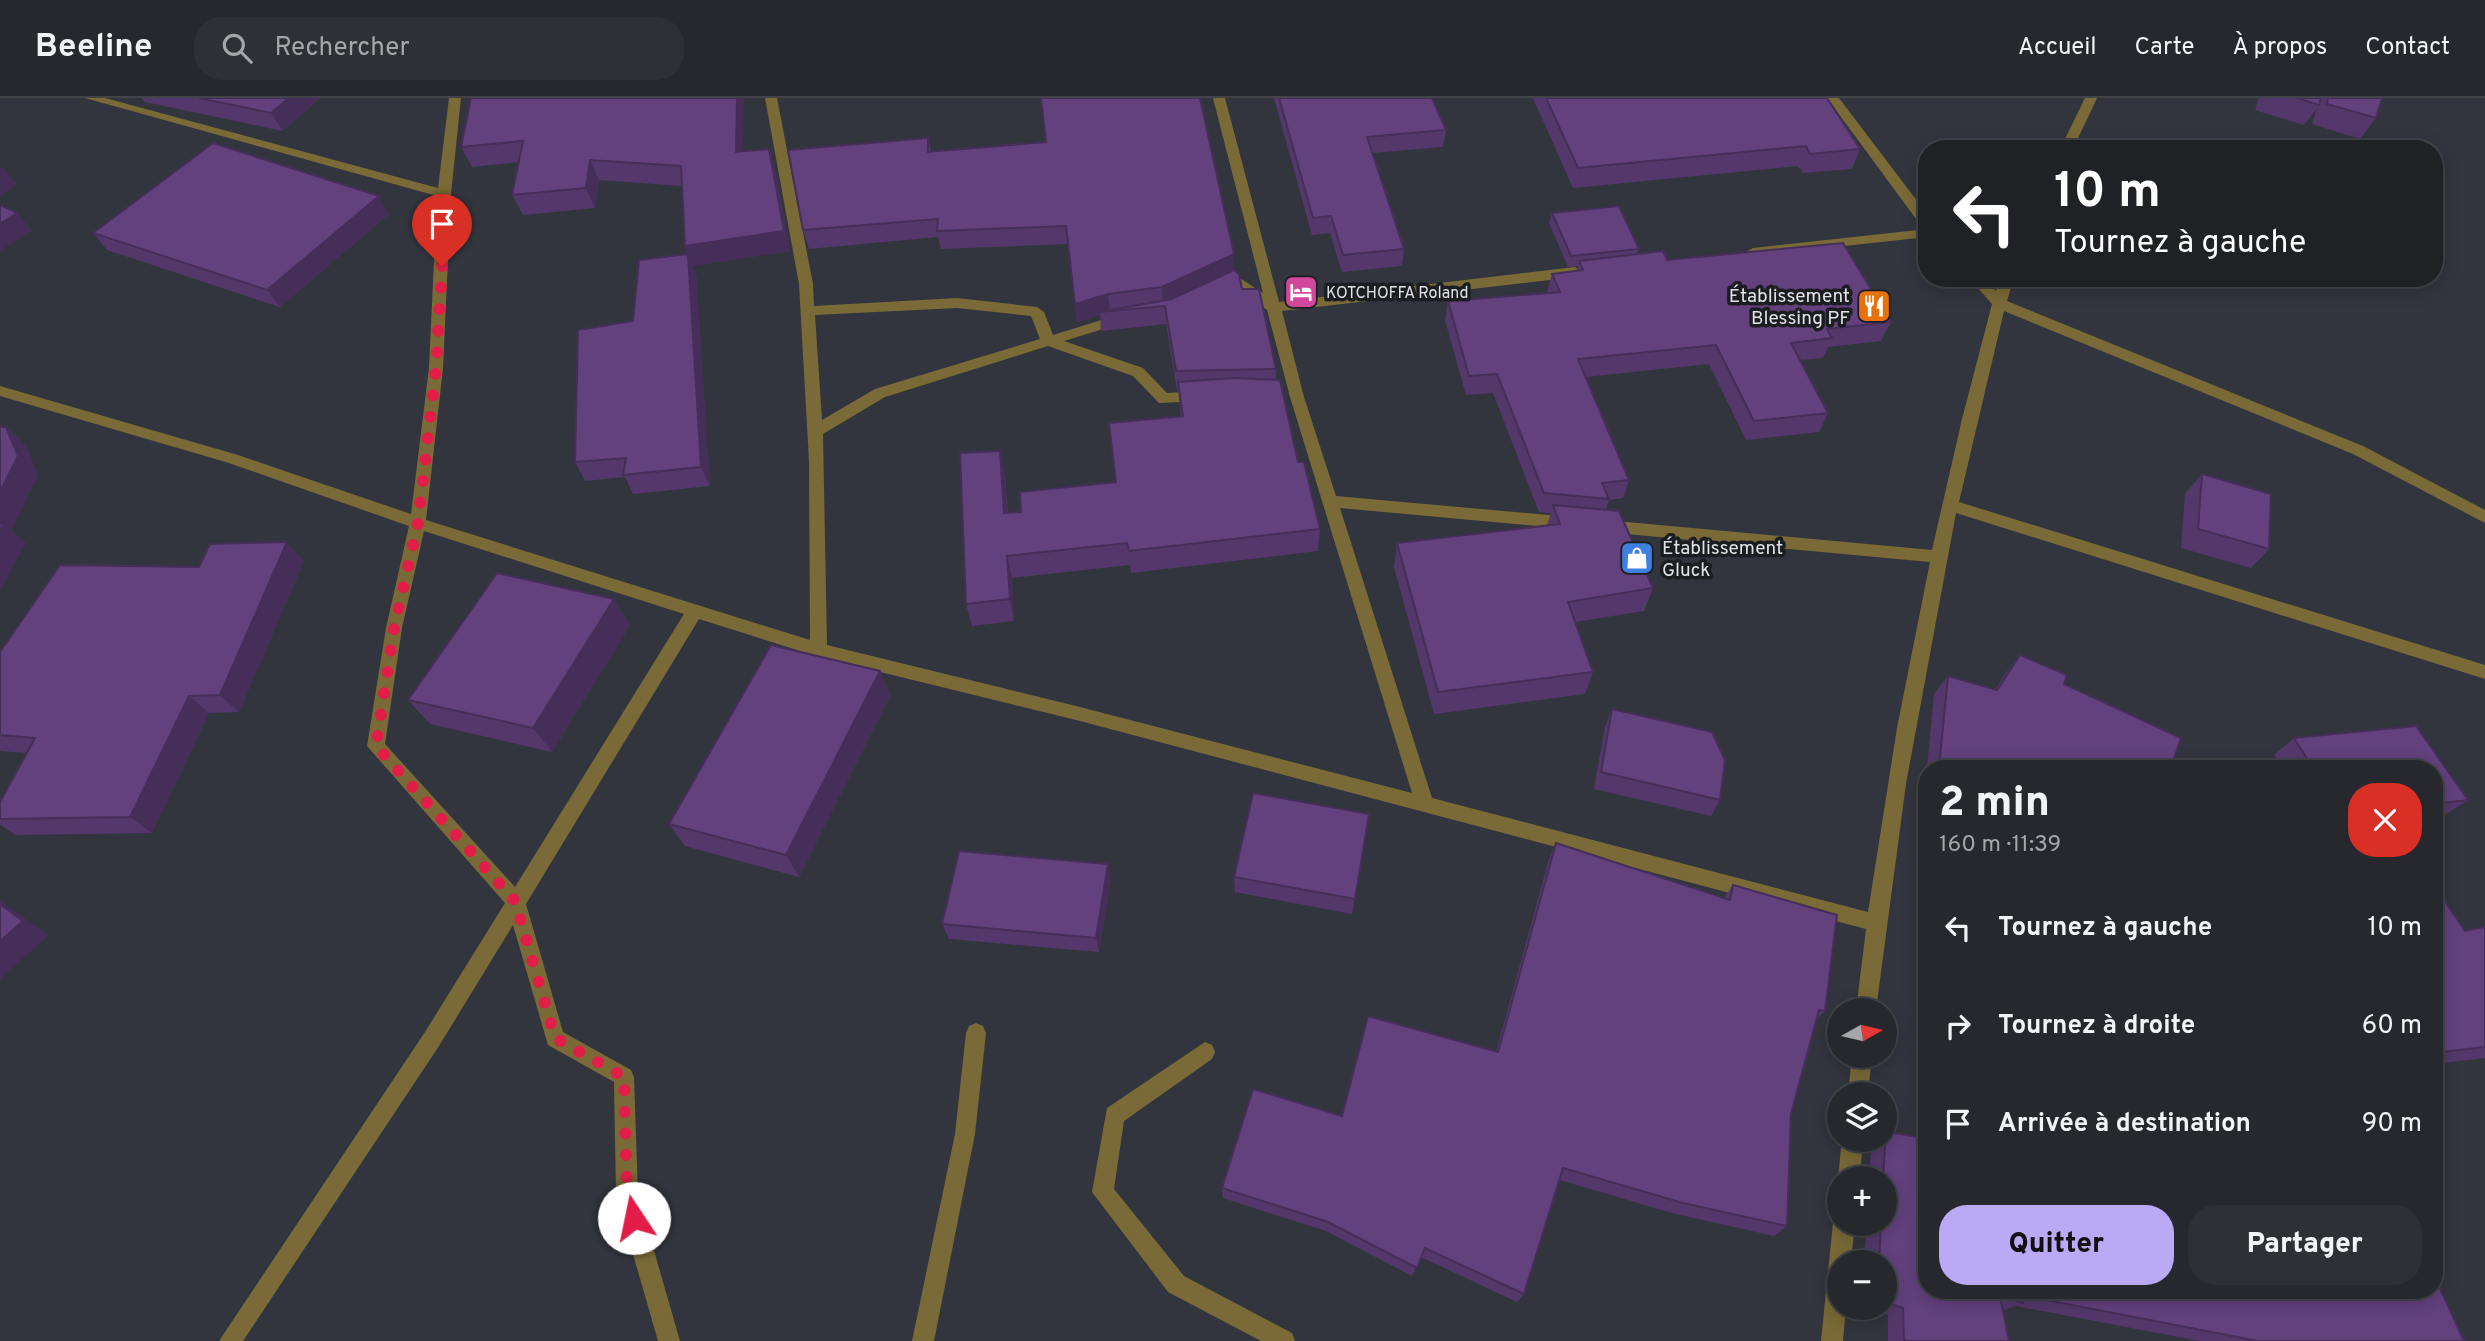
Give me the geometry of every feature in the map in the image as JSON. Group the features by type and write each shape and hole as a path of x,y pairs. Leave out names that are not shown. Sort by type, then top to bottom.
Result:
{"street":[{"path":"91,98 444,194"},
{"path":"455,98 444,194 436,368 418,523 394,628 376,746 515,901 555,1038 624,1077 627,1195 669,1341"},
{"path":"771,98 792,204 808,311 814,432 818,650"},
{"path":"1219,98 1273,307 1291,397 1329,500 1424,806"},
{"path":"1833,98 1918,212"},
{"path":"2070,140 2091,98"},
{"path":"1732,255 1918,234"},
{"path":"1211,293 1235,280 1273,307 1593,271"},
{"path":"1984,287 1999,303 2358,450 2485,517"},
{"path":"1867,998 1876,923 1913,685 1950,505 2004,287"},
{"path":"808,311 957,303 1037,312 1048,341"},
{"path":"814,432 880,393 1110,320 1144,315"},
{"path":"1048,341 1138,372 1164,399 1222,395"},
{"path":"0,391 233,459 418,523 818,650 1080,713 1424,806 1876,923"},
{"path":"1329,500 1939,557"},
{"path":"1950,505 2485,672"},
{"path":"230,1341 432,1039 695,611"},
{"path":"923,1341 965,1134 976,1033"},
{"path":"1205,1052 1114,1115 1103,1192 1176,1284 1284,1341"},
{"path":"1832,1341 1834,1320"}],"building":[{"path":"199,98 289,98 271,113"},
{"path":"471,98 737,98 736,152 769,149 784,231 685,246 681,166 590,160 586,188 512,195 523,141 461,147"},
{"path":"1041,98 1200,98 1234,254 1162,287 1108,294 1075,304 1066,226 937,231 938,219 803,230 788,150 928,138 928,152 1046,142"},
{"path":"1279,98 1432,98 1446,130 1367,137 1404,249 1343,255 1331,216 1313,218"},
{"path":"1546,98 1827,98 1860,149 1810,154 1806,146 1578,168"},
{"path":"2297,98 2321,98 2319,105"},
{"path":"2328,98 2382,98 2376,118 2327,104"},
{"path":"213,143 379,196 267,290 93,233"},
{"path":"0,205 17,213 0,224"},
{"path":"1619,206 1639,249 1571,256 1552,213"},
{"path":"1843,243 1891,322 1827,329 1832,338 1791,343 1828,413 1754,421 1716,345 1578,359 1629,480 1602,483 1609,499 1544,493 1497,374 1469,376 1448,301 1560,292 1552,274 1583,270 1579,261 1663,251 1667,260"},
{"path":"688,254 701,467 623,475 626,458 575,462 578,330 633,321 639,260"},
{"path":"1234,270 1239,274 1242,289 1259,289 1276,369 1176,371 1165,306 1099,312 1172,299"},
{"path":"1234,378 1280,380 1298,462 1304,462 1320,529 1129,551 1127,543 1007,556 1010,599 966,604 960,453 1000,451 1004,513 1021,512 1020,492 1116,482 1109,423 1183,416 1178,382"},
{"path":"0,427 6,427 18,456 0,492"},
{"path":"2202,474 2271,494 2269,549 2198,529"},
{"path":"1553,505 1619,511 1653,588 1568,602 1593,672 1438,692 1397,543 1560,524"},
{"path":"287,542 220,695 189,696 130,817 0,819 0,802 35,738 0,735 0,652 60,565 199,567 210,544"},
{"path":"497,573 614,599 533,728 408,700"},
{"path":"771,645 880,671 786,855 669,824"},
{"path":"2020,655 2067,675 2064,684 2181,738 2174,760 1940,760 1948,676 1997,690"},
{"path":"1612,709 1712,732 1725,760 1720,800 1601,772"},
{"path":"2416,726 2440,760 2308,760 2294,738"},
{"path":"2443,764 2468,800 2443,803"},
{"path":"1253,793 1369,814 1355,899 1234,877"},
{"path":"1556,843 1730,900 1733,885 1837,915 1825,1011 1819,1010 1791,1114 1787,1226 1683,1203 1563,1168 1524,1294 1425,1248 1417,1268 1328,1222 1222,1188 1253,1089 1342,1116 1368,1016 1498,1052"},
{"path":"959,851 1108,864 1096,938 942,924"},
{"path":"2443,898 2465,931 2485,927 2485,1047 2443,1052"},
{"path":"0,904 23,921 0,941"},
{"path":"1897,1133 1918,1137 1918,1299 2001,1299 2009,1341 1904,1340 1903,1308 1897,1306 1897,1250 1880,1250 1880,1236 1897,1236 1897,1166 1884,1166 1885,1152 1897,1152"},
{"path":"2443,1295 2464,1341 2258,1341 2041,1299 2443,1299"}],"place":[{"name":"KOTCHOFFA Roland","path":"1301,292"},
{"name":"Établissement Blessing PF","path":"1874,306"},
{"name":"Établissement Gluck","path":"1637,558"}],"route":[{"path":"442,266 436,368 418,523 394,628 376,746 515,901 537,985 555,1038 624,1077 627,1195 634,1218"}]}
